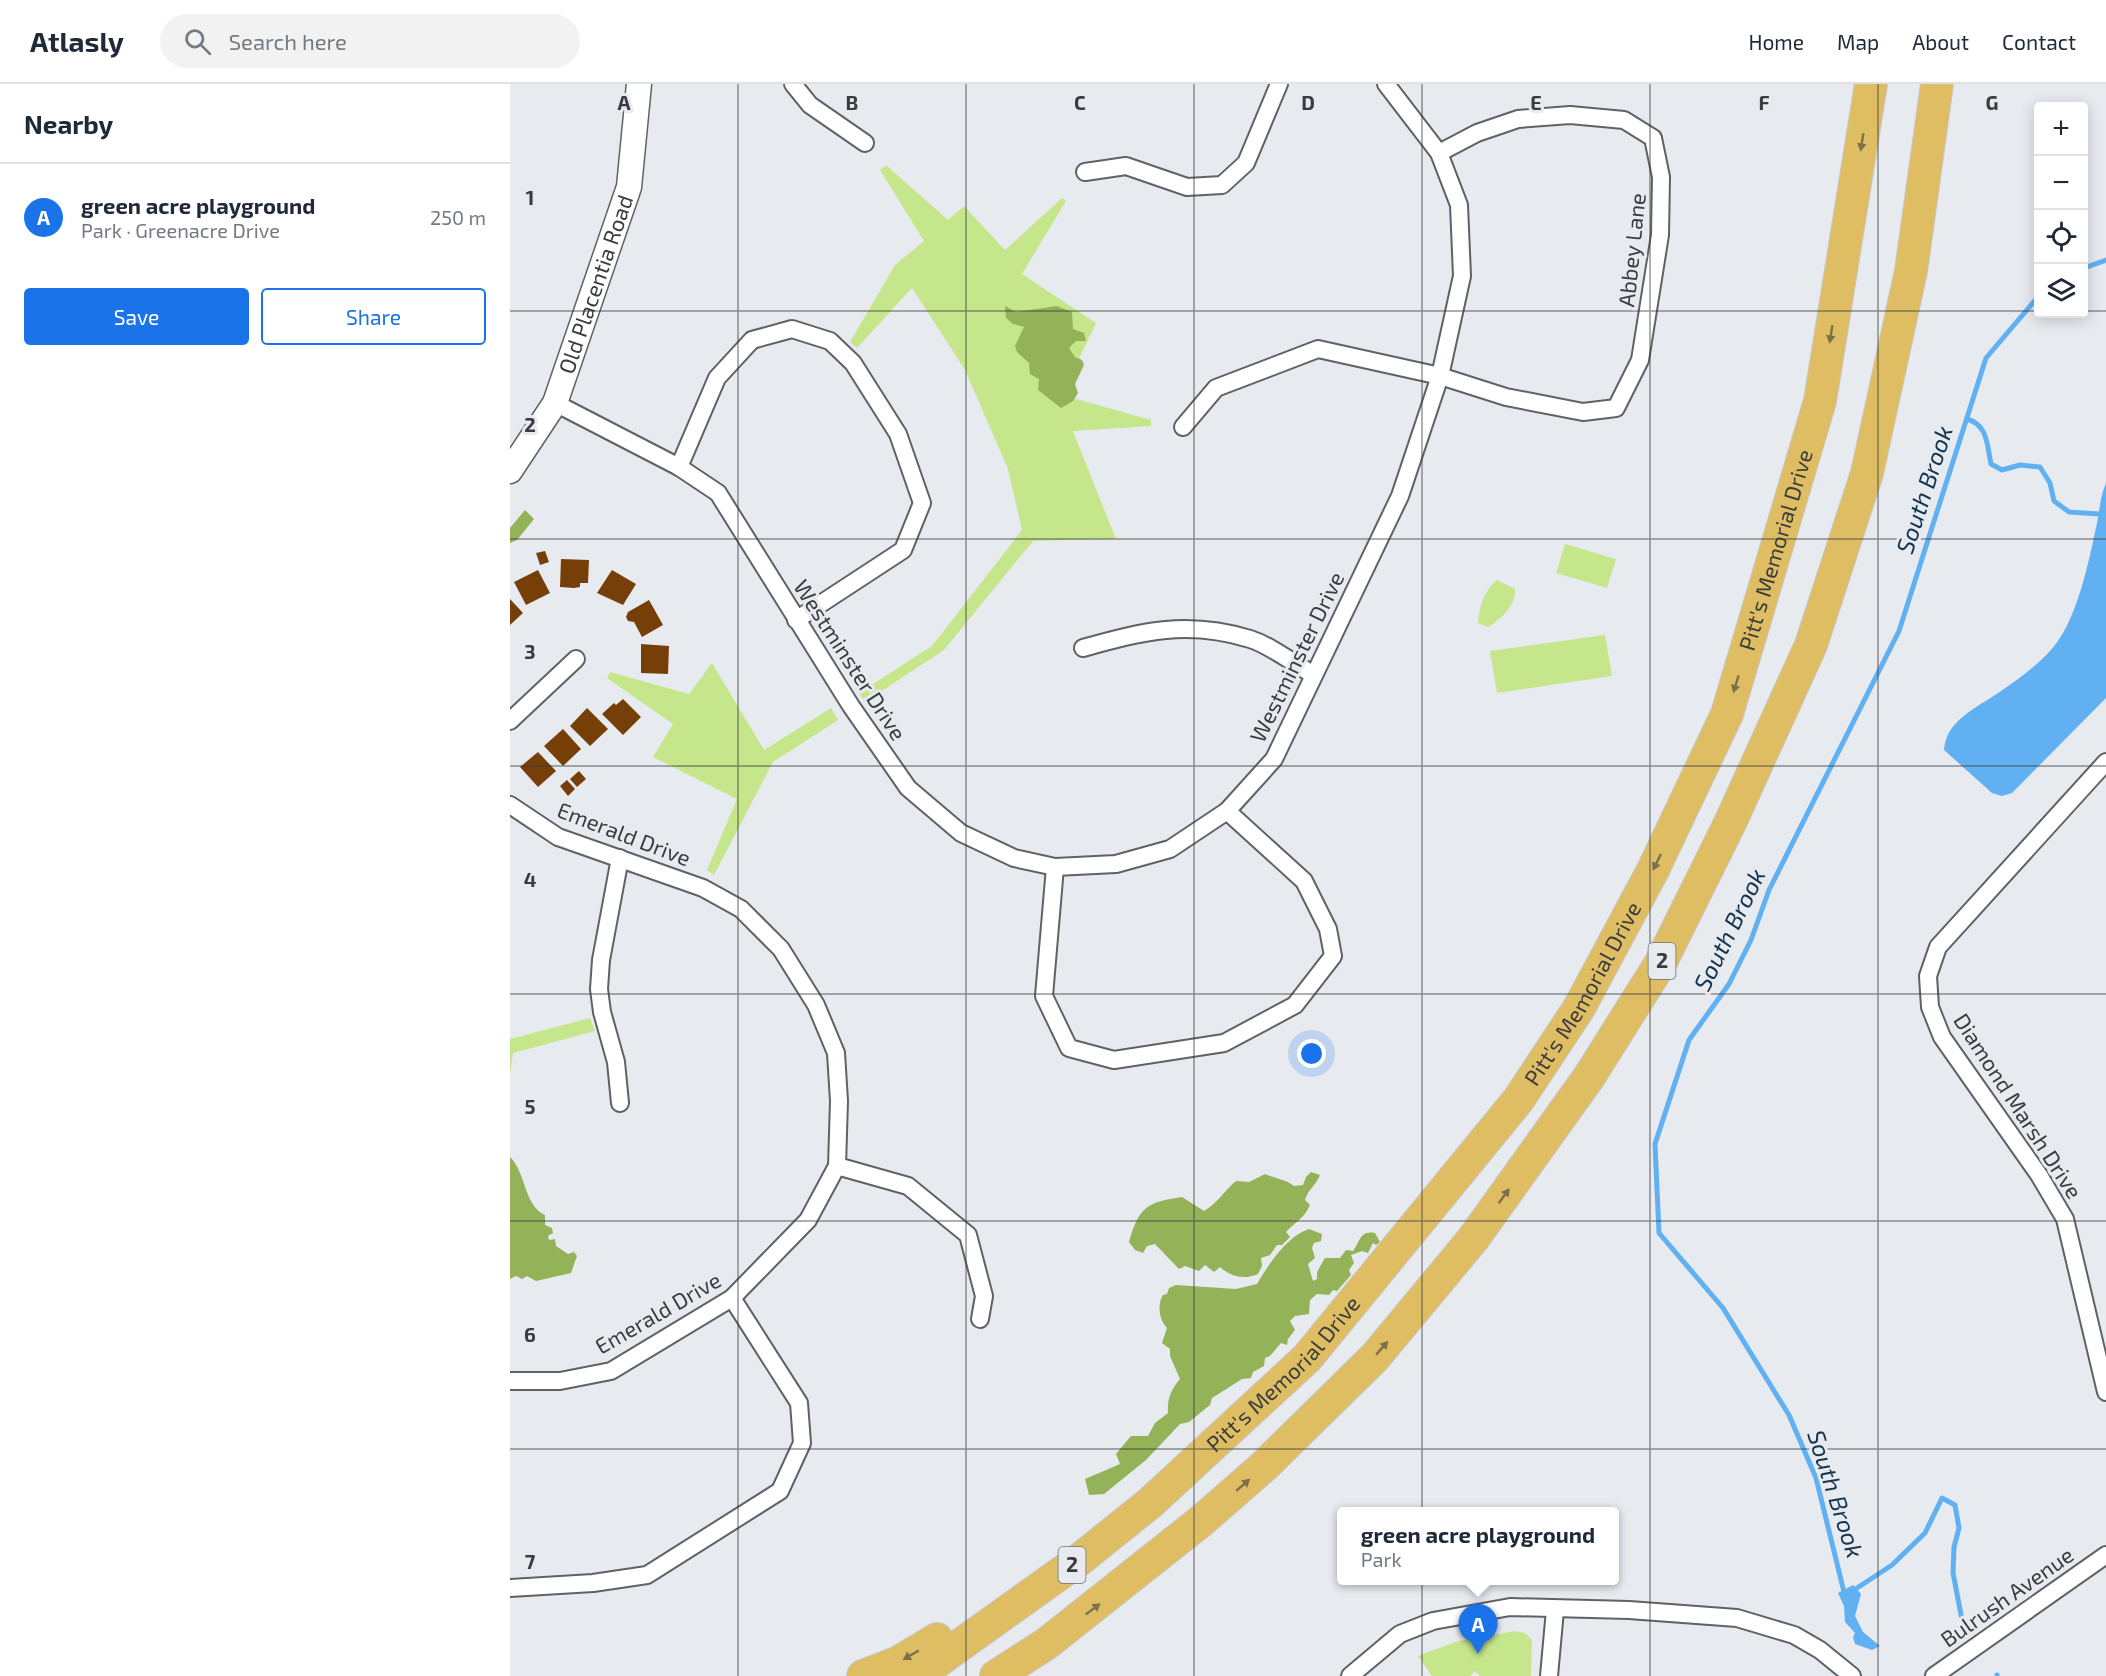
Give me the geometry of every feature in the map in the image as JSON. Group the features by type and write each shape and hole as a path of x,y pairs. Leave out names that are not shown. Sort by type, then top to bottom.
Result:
{"highway":[{"name":"Pitt's Memorial Drive","path":"917,1676 1079,1560 1150,1503 1307,1358 1519,1099 1579,1008 1653,870 1727,714 1820,401 1871,84"},
{"name":"Pitt's Memorial Drive","path":"996,1676 1046,1644 1138,1574 1245,1483 1375,1357 1473,1239 1589,1077 1660,964 1730,823 1811,645 1867,473 1911,271 1937,84"},
{"path":"863,1676 897,1663 962,1625 1092,1536 1216,1441"},
{"path":"1006,1676 1046,1644"}],"main road":[{"name":"Old Placentia Road","path":"510,471 555,403 629,187 639,84"}],"street":[{"path":"793,84 804,101 865,143"},
{"path":"1085,172 1126,166 1187,187 1222,185 1246,163 1279,84"},
{"name":"Westminster Drive","path":"555,403 680,467 718,493 851,706 908,788 961,833 1014,858 1055,867 1116,864 1170,849 1227,811 1274,759 1400,496 1440,376 1462,276 1459,205 1439,153 1386,84"},
{"name":"Abbey Lane","path":"1439,153 1477,133 1518,119 1570,115 1623,120 1653,138 1662,177 1660,235 1640,360 1616,408 1583,412 1506,397 1440,376"},
{"path":"680,467 717,378 752,340 792,330 830,341 853,363 898,434 922,503 903,550 796,620"},
{"path":"1183,427 1215,388 1318,349 1440,376"},
{"path":"1083,648 1142,632 1191,627 1251,639 1314,675"},
{"path":"510,721 576,659"},
{"name":"Diamond Marsh Drive","path":"2106,762 1938,947 1928,976 1930,1007 1942,1037 2039,1175 2065,1219 2106,1392"},
{"name":"Emerald Drive","path":"510,805 558,837 703,888 741,909 781,949 816,1005 836,1053 839,1101 837,1166 808,1220 732,1298 611,1371 560,1381 510,1381"},
{"path":"1055,867 1044,996 1069,1048 1114,1060 1224,1043 1294,1005 1333,956 1328,928 1304,881 1227,811"},
{"path":"620,858 601,960 599,989 602,1012 616,1062 620,1103"},
{"path":"837,1166 908,1185 968,1234 984,1296 980,1319"},
{"path":"510,1588 593,1583 647,1575 780,1491 802,1443 799,1402 732,1298"},
{"name":"Bulrush Avenue","path":"1934,1676 2106,1555"},
{"path":"1350,1676 1400,1634 1433,1621 1510,1607 1555,1610 1629,1610 1737,1618 1794,1635 1820,1650 1852,1676"},
{"path":"1549,1676 1555,1610"}],"green space":[{"path":"886,165 948,220 964,206 1005,250 1062,198 1066,201 1022,274 1096,323 1062,395 1151,420 1151,426 1073,431 1116,539 1033,541 944,650 865,702 859,693 932,646 1022,530 1008,469 965,370 912,288 857,348 850,342 895,265 924,241 880,170"},
{"path":"1005,306 1016,312 1057,306 1072,312 1073,329 1084,333 1086,341 1076,341 1069,348 1075,357 1082,360 1084,365 1075,384 1078,393 1073,401 1061,408 1038,390 1039,379 1030,374 1029,363 1017,352 1015,346 1024,327 1013,324 1006,318"},
{"path":"525,510 534,519 517,540 510,543 510,528"},
{"path":"1565,544 1616,559 1607,588 1556,573"},
{"path":"1497,580 1515,589 1515,595 1507,611 1488,627 1478,623 1479,612 1486,594"},
{"path":"1605,635 1612,676 1497,693 1490,651"},
{"path":"712,663 764,750 831,708 838,720 773,762 714,875 707,870 737,799 653,757 673,724 607,678 610,672 689,694"},
{"path":"590,1018 595,1031 513,1053 510,1073 510,1039"},
{"path":"510,1157 519,1171 533,1204 545,1215 545,1225 552,1228 553,1233 548,1236 549,1240 555,1239 556,1246 568,1254 574,1252 577,1256 571,1273 536,1281 527,1276 522,1279 516,1276 510,1279"},
{"path":"1311,1172 1320,1175 1306,1196 1305,1200 1310,1205 1308,1210 1286,1232 1290,1237 1282,1245 1277,1245 1270,1255 1261,1258 1262,1266 1258,1274 1238,1277 1220,1267 1214,1272 1205,1265 1199,1271 1185,1266 1179,1269 1155,1244 1147,1246 1143,1253 1135,1250 1129,1242 1141,1214 1152,1204 1182,1197 1204,1211 1236,1181 1249,1182 1265,1174 1294,1186 1303,1185"},
{"path":"1309,1229 1322,1234 1321,1241 1314,1243 1312,1248 1315,1258 1308,1264 1313,1281 1317,1279 1317,1272 1325,1258 1340,1258 1346,1250 1353,1251 1366,1233 1375,1233 1380,1242 1376,1245 1373,1243 1368,1253 1362,1251 1351,1255 1354,1263 1349,1270 1351,1275 1337,1291 1333,1290 1329,1295 1317,1294 1310,1300 1309,1314 1295,1316 1290,1321 1295,1330 1288,1339 1287,1345 1281,1343 1270,1356 1265,1358 1264,1366 1253,1372 1251,1378 1242,1379 1212,1398 1210,1405 1189,1422 1180,1424 1146,1460 1104,1494 1089,1495 1085,1479 1120,1464 1116,1454 1131,1436 1148,1436 1155,1423 1168,1413 1170,1394 1180,1379 1170,1356 1170,1349 1162,1343 1167,1328 1160,1312 1163,1295 1167,1294 1169,1288 1176,1285 1236,1289 1257,1284 1272,1260 1286,1244"},
{"path":"1515,1631 1525,1633 1532,1640 1531,1676 1480,1676 1475,1671 1470,1676 1432,1676 1418,1656 1455,1642"}],"water":[{"path":"2106,483 2106,698 2012,793 2002,796 1992,793 1944,750 1946,739 1957,722 2027,672 2045,657 2059,639 2068,624 2081,590"},
{"path":"1853,1585 1861,1594 1855,1616 1863,1632 1880,1646 1872,1650 1855,1644 1853,1637 1855,1633 1845,1622 1844,1606 1838,1593"}],"building":[{"path":"545,551 549,562 540,565 536,553"},
{"path":"561,559 589,560 588,583 580,583 580,587 574,588 560,587"},
{"path":"538,570 550,593 526,605 514,582"},
{"path":"612,570 636,584 623,605 597,593"},
{"path":"510,599 523,613 510,625"},
{"path":"649,600 663,625 642,637 634,622 628,621 626,617 628,612"},
{"path":"641,644 669,646 668,674 641,673"},
{"path":"623,699 641,717 623,735 602,714 614,703 616,705"},
{"path":"587,708 608,729 590,746 570,726"},
{"path":"563,729 581,749 563,766 544,746"},
{"path":"538,752 556,771 538,787 520,767"},
{"path":"579,771 586,779 577,787 570,779"},
{"path":"567,780 575,789 568,796 560,786"}],"waterway":[{"name":"South Brook","path":"2088,267 2106,260"},
{"name":"South Brook","path":"1845,1596 1816,1478 1789,1415 1723,1308 1659,1233 1655,1144 1689,1040 1729,984 1751,940 1769,890 1899,631 1986,358 2034,302"},
{"path":"1967,419 1983,431 1991,464 2002,470 2020,465 2040,467 2050,483 2054,501 2069,512 2099,514"},
{"path":"1851,1592 1892,1565 1925,1533 1942,1498 1955,1505 1959,1528 1954,1547 1953,1573 1963,1625"}],"place":[{"name":"green acre playground","path":"1478,1654"}]}
